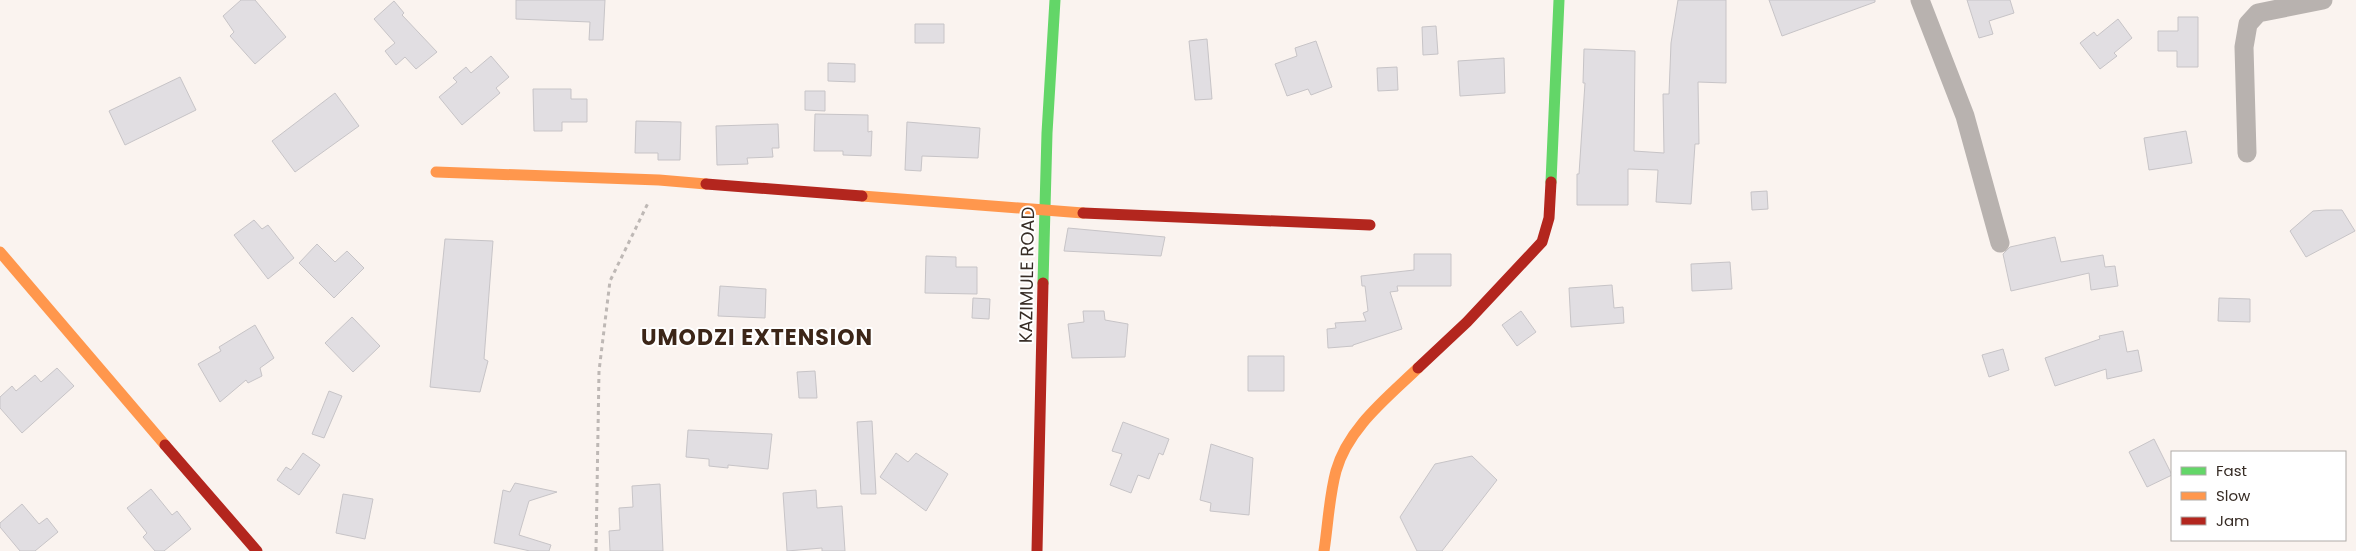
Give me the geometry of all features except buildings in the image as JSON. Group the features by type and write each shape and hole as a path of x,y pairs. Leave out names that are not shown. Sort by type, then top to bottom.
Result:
{"street":[{"name":"KAZIMULE ROAD","path":"1036,550 1047,133 1055,0"},
{"path":"1324,551 1336,471 1348,443 1371,413 1467,322 1542,242 1549,218 1559,0"},
{"path":"1920,0 1965,116 2000,243"},
{"path":"2247,153 2244,47 2248,24 2258,13 2323,0"},
{"path":"436,172 659,180 1046,212 1370,225"},
{"path":"0,252 257,551"}],"path":[{"path":"596,551 599,371 610,281 659,180"}],"traffic: fast":[{"path":"1043,283 1047,133 1055,0"},
{"path":"1551,182 1559,0"}],"traffic: slow":[{"path":"436,172 659,180 706,184"},
{"path":"862,196 1083,213"},
{"path":"0,252 165,445"},
{"path":"1324,551 1332,491 1342,455 1359,427 1418,368"}],"traffic: jam":[{"path":"1418,368 1467,322 1542,242 1549,218 1551,182"},
{"path":"706,184 862,196"},
{"path":"1083,213 1370,225"},
{"path":"1037,551 1043,283"},
{"path":"165,445 257,551"}],"district":[{"name":"UMODZI EXTENSION","path":"757,337"}]}
